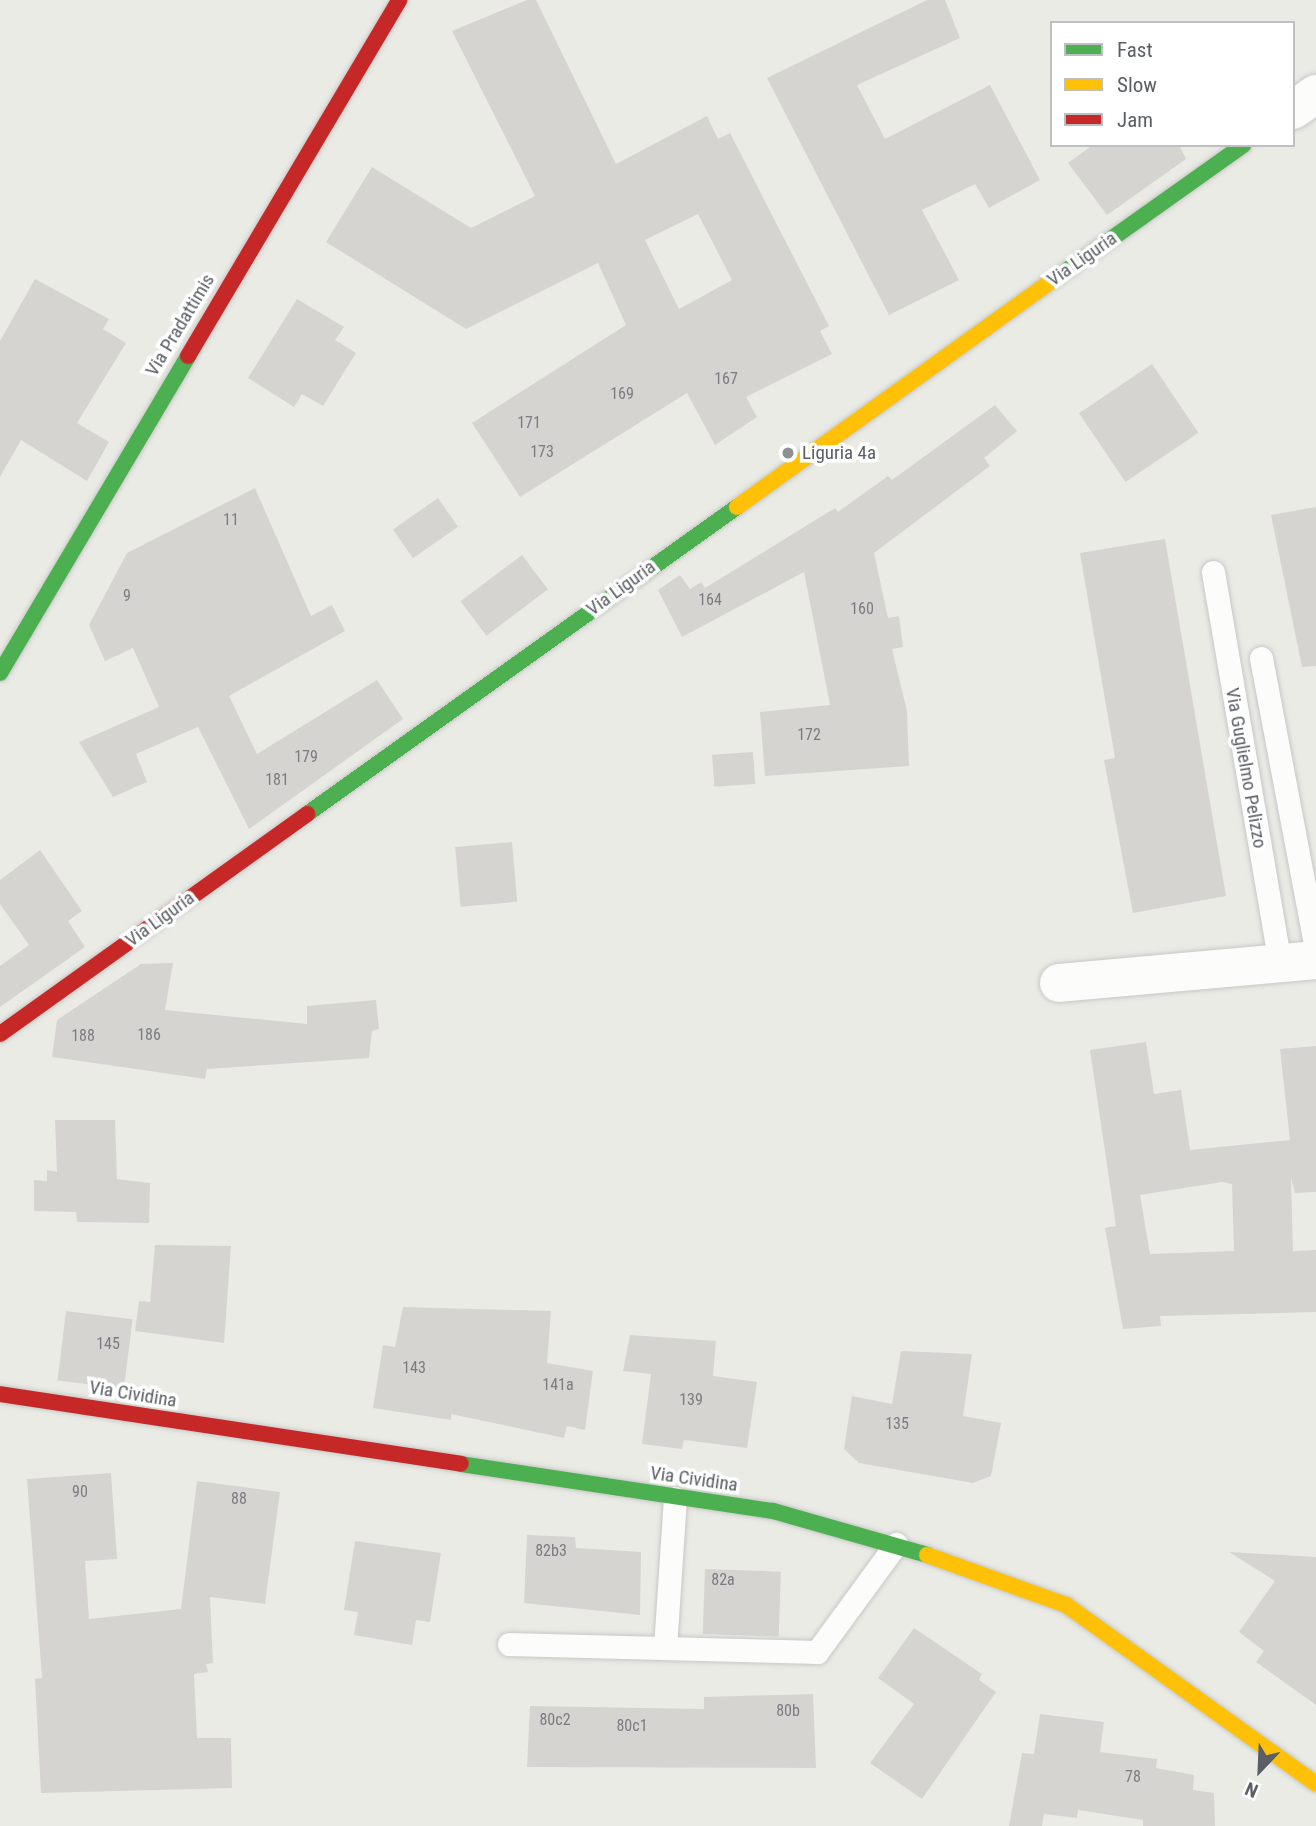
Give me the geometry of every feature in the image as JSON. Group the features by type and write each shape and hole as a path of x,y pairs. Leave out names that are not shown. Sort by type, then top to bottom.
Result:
{"street":[{"name":"Via Pradattimis","path":"0,673 399,0"},
{"path":"1295,109 1316,94"},
{"name":"Via Liguria","path":"0,1034 1240,147"},
{"name":"Via Guglielmo Pelizzo","path":"1059,983 1298,962"},
{"name":"Via Cividina","path":"0,1395 773,1511 896,1544 1066,1605 1316,1784"}],"lane":[{"name":"Via Guglielmo Pelizzo","path":"1213,572 1298,962"},
{"name":"Via Guglielmo Pelizzo","path":"1261,658 1316,949"},
{"path":"664,1648 675,1498"},
{"path":"509,1644 817,1652 896,1544"}],"building":[{"path":"527,0 536,0 616,164 707,116 718,139 730,133 829,326 820,331 832,354 746,397 757,417 715,445 687,393 520,497 472,423 626,325 598,263 466,329 326,242 372,167 471,228 535,196 452,31","holes":["698,214 732,280 679,309 645,240"]},
{"path":"927,0 945,0 960,38 857,85 885,139 990,85 1040,180 989,208 975,184 922,210 959,280 889,315 767,78"},
{"path":"1090,147 1180,147 1186,159 1107,215 1068,163"},
{"path":"35,279 109,319 103,329 126,343 77,423 109,442 87,481 21,440 0,477 0,341"},
{"path":"297,299 344,327 335,340 356,353 323,406 302,394 294,407 248,378"},
{"path":"1152,364 1198,433 1125,482 1079,413"},
{"path":"995,405 1017,431 984,458 990,466 874,553 888,618 899,616 903,647 892,649 907,711 909,766 765,776 760,712 830,705 804,572 682,637 658,590 680,575 690,589 701,582 705,588 835,508 838,512 888,476 892,480"},
{"path":"255,488 311,616 332,605 345,631 229,696 257,754 377,680 403,719 249,829 198,727 136,754 147,782 113,797 79,742 159,707 133,648 105,661 89,625 127,553"},
{"path":"438,498 458,527 413,558 393,530"},
{"path":"1316,507 1316,666 1302,667 1271,515"},
{"path":"1165,539 1226,896 1133,913 1104,760 1115,758 1080,553"},
{"path":"522,555 548,589 486,636 461,601"},
{"path":"753,752 755,784 714,787 712,755"},
{"path":"512,842 517,902 460,907 455,847"},
{"path":"40,850 82,911 68,921 85,947 0,1007 0,966 29,945 0,904 0,880"},
{"path":"173,963 165,1010 307,1024 307,1006 376,1000 379,1029 372,1031 369,1058 207,1069 205,1079 52,1057 57,1020 141,964"},
{"path":"1146,1042 1154,1094 1181,1090 1190,1150 1290,1140 1280,1049 1316,1046 1316,1192 1295,1193 1291,1178 1293,1251 1316,1250 1316,1312 1160,1316 1161,1326 1123,1329 1105,1228 1116,1226 1090,1050","holes":["1222,1182 1232,1184 1234,1251 1150,1254 1140,1195"]},
{"path":"55,1120 115,1120 117,1179 150,1183 149,1223 77,1222 76,1212 34,1211 34,1180 47,1181 47,1170 57,1172"},
{"path":"155,1245 231,1246 224,1343 135,1331 139,1301 150,1302"},
{"path":"403,1307 551,1311 547,1363 593,1371 585,1430 567,1426 564,1438 451,1414 451,1420 373,1408 383,1345 395,1347"},
{"path":"66,1311 133,1319 124,1389 57,1380"},
{"path":"630,1335 716,1341 713,1376 757,1382 747,1448 684,1440 682,1449 642,1444 651,1374 623,1371"},
{"path":"901,1351 972,1354 963,1416 1001,1423 991,1476 973,1483 859,1463 844,1449 852,1396 892,1404"},
{"path":"111,1473 117,1559 85,1561 89,1619 181,1609 197,1481 280,1492 265,1604 210,1597 213,1663 206,1664 208,1672 194,1674 197,1738 231,1738 232,1788 41,1793 35,1679 42,1678 27,1479"},
{"path":"527,1535 575,1537 576,1548 641,1552 640,1615 524,1603"},
{"path":"355,1541 441,1553 430,1622 416,1620 412,1645 354,1635 358,1612 344,1610"},
{"path":"1229,1552 1316,1557 1316,1705 1256,1662 1264,1651 1239,1632 1275,1581"},
{"path":"705,1569 781,1572 779,1637 703,1634"},
{"path":"914,1628 982,1674 979,1680 996,1692 922,1799 870,1763 914,1704 878,1678"},
{"path":"813,1694 816,1768 527,1767 530,1706 704,1709 704,1697"},
{"path":"1040,1714 1104,1722 1100,1752 1157,1759 1156,1768 1194,1775 1193,1790 1214,1793 1215,1826 1143,1826 1143,1820 1078,1810 1077,1818 1044,1814 1042,1826 1009,1826 1022,1753 1034,1754"}],"traffic: fast":[{"path":"1059,276 1240,147"},
{"path":"0,673 188,356"},
{"path":"307,814 737,507"},
{"path":"461,1464 773,1511 927,1555"}],"traffic: slow":[{"path":"737,507 1059,276"},
{"path":"927,1555 1066,1605 1316,1784"}],"traffic: jam":[{"path":"188,356 399,0"},
{"path":"0,1034 307,814"},
{"path":"0,1394 461,1464"}],"place":[{"name":"Liguria 4a","path":"788,453"}]}
